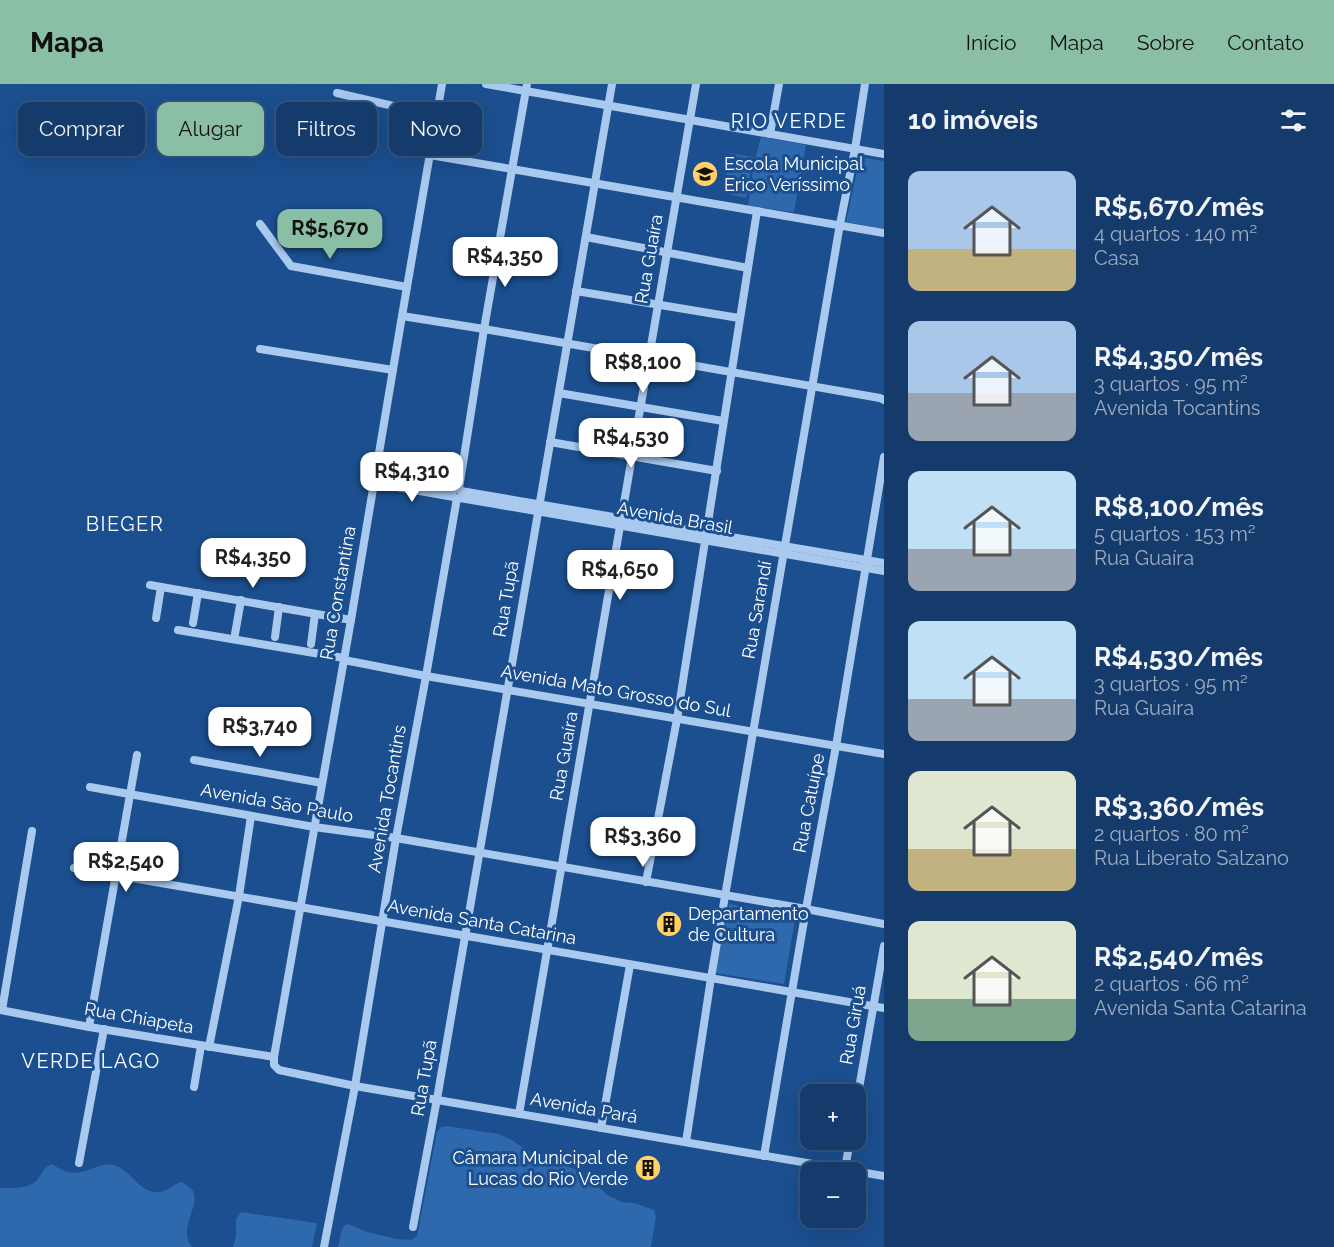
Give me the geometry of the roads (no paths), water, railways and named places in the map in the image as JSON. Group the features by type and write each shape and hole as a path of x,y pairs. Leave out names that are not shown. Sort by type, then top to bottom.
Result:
{"street":[{"name":"Rua Constantina","path":"439,102 442,84"},
{"path":"486,84 527,88 689,120 884,154"},
{"name":"Rua Tupã","path":"413,1227 466,935 612,84"},
{"name":"Rua Guaíra","path":"519,1114 696,84"},
{"path":"770,134 779,84"},
{"name":"Rua Sarandí","path":"686,1142 725,895 865,84"},
{"name":"Avenida Tocantins","path":"324,1247 355,1086 527,88"},
{"path":"337,93 389,105"},
{"name":"Rua Constantina","path":"273,1057 351,620 430,156"},
{"path":"435,156 884,233"},
{"path":"646,882 677,719 757,211"},
{"path":"260,224 291,266 406,287"},
{"path":"586,237 748,268"},
{"path":"576,291 739,318"},
{"path":"402,316 883,398"},
{"path":"260,349 393,370"},
{"path":"559,393 723,421"},
{"path":"550,442 717,471"},
{"name":"Rua Catuípe","path":"764,1156 884,457"},
{"name":"Avenida Brasil","path":"374,479 866,564 884,571"},
{"name":"Avenida Brasil","path":"866,564 884,563"},
{"path":"150,585 351,620"},
{"path":"156,618 161,587"},
{"path":"193,623 198,593"},
{"path":"235,634 241,600"},
{"path":"275,637 279,607"},
{"path":"310,644 315,614"},
{"name":"Avenida Mato Grosso do Sul","path":"178,630 426,676 884,754"},
{"path":"89,1027 137,755"},
{"path":"194,760 322,783"},
{"name":"Avenida São Paulo","path":"90,787 314,827 480,852 884,924"},
{"path":"194,1087 239,896 251,816"},
{"path":"1,1010 32,831"},
{"name":"Avenida Santa Catarina","path":"74,868 884,1008"},
{"name":"Rua Giruá","path":"860,1084 884,946"},
{"path":"601,1128 630,965"},
{"name":"Rua Chiapeta","path":"1,1010 273,1057"},
{"path":"79,1163 104,1029"},
{"name":"Avenida Pará","path":"273,1057 274,1065 279,1070 355,1086 801,1162"},
{"name":"Avenida Pará","path":"866,1173 884,1176"}],"place":[{"name":"Escola Municipal Erico Veríssimo","path":"705,174"},
{"name":"Departamento de Cultura","path":"669,924"},
{"name":"Câmara Municipal de Lucas do Rio Verde","path":"648,1168"}],"district":[{"name":"RIO VERDE","path":"789,121"},
{"name":"BIEGER","path":"125,524"},
{"name":"VERDE LAGO","path":"91,1061"}]}
